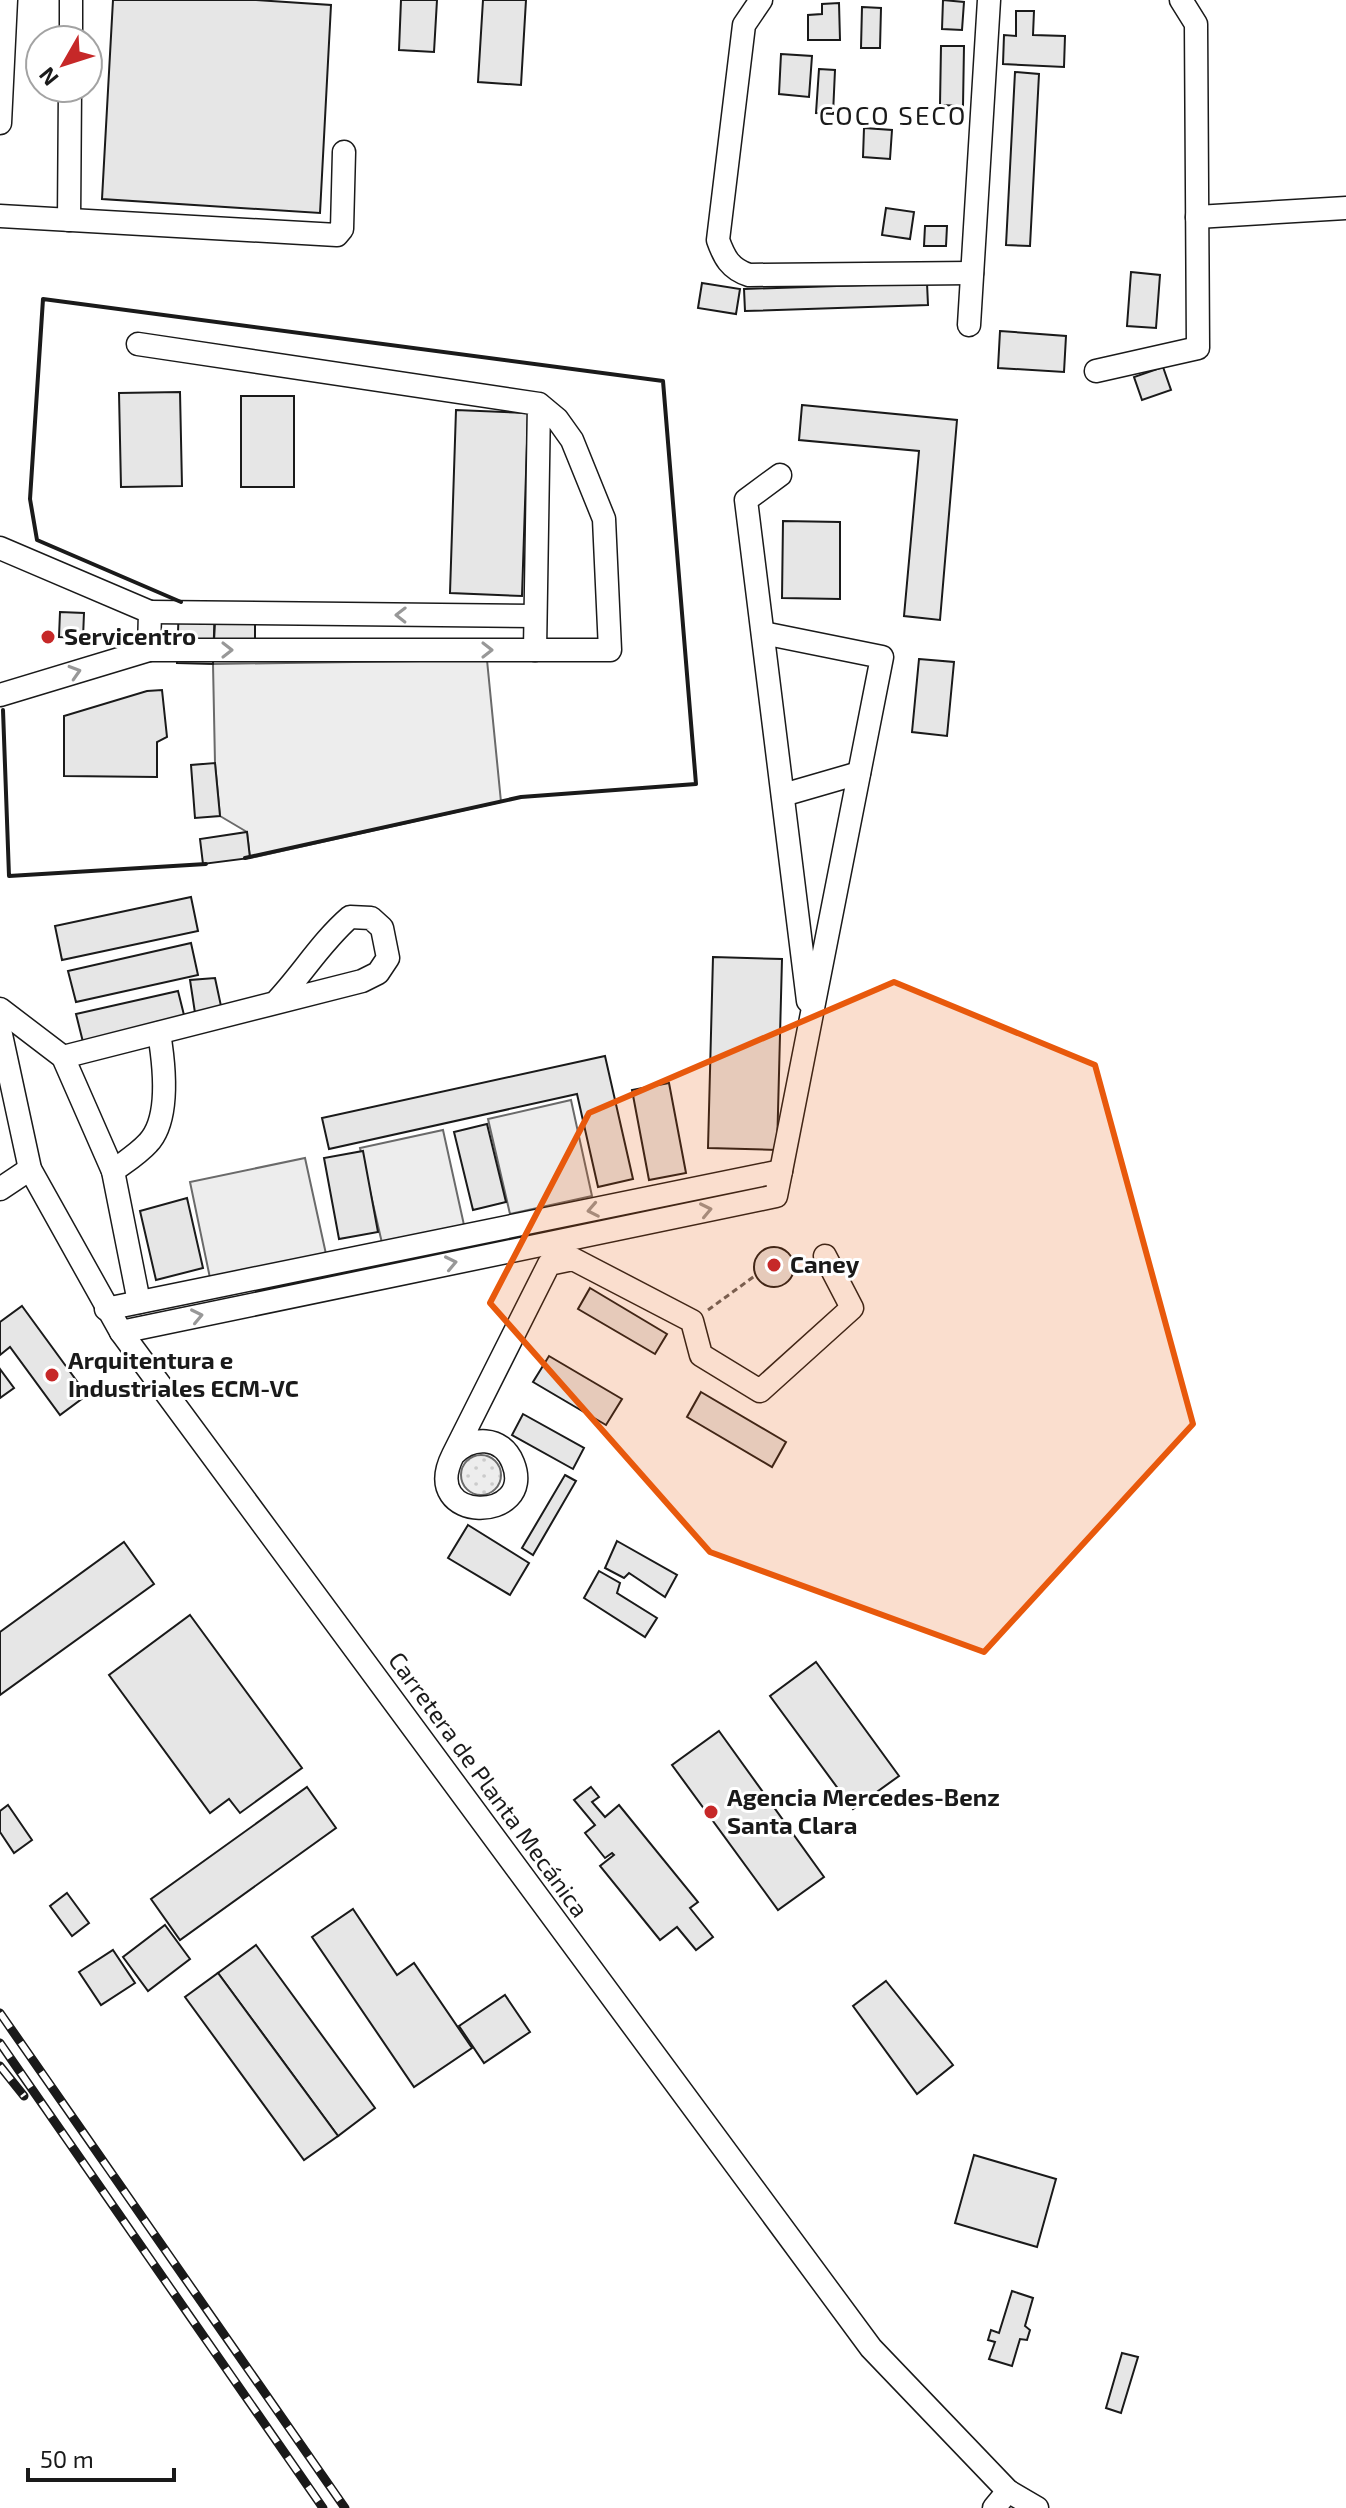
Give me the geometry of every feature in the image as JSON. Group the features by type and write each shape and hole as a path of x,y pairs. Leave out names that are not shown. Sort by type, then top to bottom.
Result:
{"street":[{"path":"0,123 6,0"},
{"path":"71,0 71,24"},
{"path":"761,0 744,25 718,240 725,258 734,268 749,275 972,273"},
{"path":"969,325 989,0"},
{"path":"1096,371 1198,348 1196,24 1181,0"},
{"path":"69,220 70,104"},
{"path":"0,216 337,235 342,229 344,152"},
{"path":"1197,217 1346,208"},
{"path":"0,695 149,650 610,650 604,519 572,440 557,419 539,404 138,344"},
{"path":"535,650 539,404"},
{"path":"780,475 746,500 810,1022"},
{"path":"0,548 150,612 535,616"},
{"path":"149,650 150,612"},
{"path":"121,1332 776,1196 882,657 763,633"},
{"path":"783,795 859,773"},
{"path":"63,1057 362,981 378,973 388,958 382,928 371,918 350,917 275,1003"},
{"path":"0,1009 63,1057 113,1171 139,1302"},
{"name":"Carretera de Planta Mecánica","path":"0,1030 30,1169 121,1332 871,2348 1001,2500 1037,2508"},
{"path":"113,1171 150,1142 163,1108 163,1055 159,1033"},
{"path":"0,1189 30,1169"},
{"path":"106,1309 781,1171"},
{"path":"453,1455 549,1264 573,1259 692,1321 701,1355 760,1391 852,1308 825,1256"}],"path":[{"path":"692,1321 756,1275"}],"highlighted area":[{"path":"894,982 1095,1065 1193,1424 984,1652 710,1552 490,1303 589,1113"}],"shaded area":[{"path":"487,660 501,802 250,858 247,832 220,816 215,763 213,664"},
{"path":"571,1100 592,1196 510,1214 488,1119"},
{"path":"443,1130 464,1225 382,1243 360,1148"},
{"path":"305,1158 326,1254 210,1278 190,1182"},
{"path":"481,1455 495,1461 501,1475 495,1489 481,1495 467,1489 461,1475 467,1461"}],"building":[{"path":"113,0 256,0 331,5 320,213 102,199"},
{"path":"401,0 437,0 434,52 399,50"},
{"path":"483,0 526,0 521,85 478,82"},
{"path":"943,0 964,2 962,30 942,29"},
{"path":"839,3 840,40 808,40 808,15 822,14 822,4"},
{"path":"862,7 881,8 880,48 861,48"},
{"path":"1016,11 1034,11 1033,35 1065,36 1064,67 1003,64 1004,35 1016,36"},
{"path":"941,46 964,46 963,106 940,105"},
{"path":"781,54 812,56 809,97 779,94"},
{"path":"819,69 835,70 833,114 816,113"},
{"path":"1015,72 1039,74 1030,246 1006,245"},
{"path":"864,128 892,130 890,159 863,157"},
{"path":"886,208 914,212 910,239 882,235"},
{"path":"925,226 947,226 946,246 924,246"},
{"path":"1131,272 1160,275 1156,328 1127,326"},
{"path":"702,283 740,289 736,314 698,308"},
{"path":"927,283 928,305 745,311 744,289"},
{"path":"1000,331 1066,336 1064,372 998,368"},
{"path":"1163,367 1171,390 1142,400 1134,377"},
{"path":"180,392 182,486 121,487 119,393"},
{"path":"241,396 294,396 294,487 241,487"},
{"path":"802,405 957,420 940,620 904,616 919,451 799,440"},
{"path":"456,410 528,413 522,596 450,593"},
{"path":"783,521 840,522 840,599 782,598"},
{"path":"179,602 215,604 213,664 177,663"},
{"path":"60,612 84,613 83,638 59,637"},
{"path":"215,622 255,623 255,642 214,641"},
{"path":"919,659 954,662 947,736 912,732"},
{"path":"162,690 167,737 157,742 157,777 64,776 64,716 147,691"},
{"path":"215,763 220,816 195,818 191,765"},
{"path":"247,832 250,858 203,864 200,839"},
{"path":"191,897 198,931 62,960 55,926"},
{"path":"191,943 198,975 76,1002 68,971"},
{"path":"713,957 782,959 777,1150 708,1148"},
{"path":"215,978 221,1006 195,1013 190,980"},
{"path":"178,991 185,1019 83,1042 76,1014"},
{"path":"605,1056 633,1179 598,1187 577,1094 329,1149 322,1118"},
{"path":"669,1083 686,1173 649,1180 632,1090"},
{"path":"487,1124 506,1202 473,1210 454,1132"},
{"path":"363,1151 378,1232 339,1239 324,1158"},
{"path":"187,1198 203,1268 156,1280 140,1211"},
{"name":"Caney","path":"774,1247 788,1253 794,1267 788,1281 774,1287 760,1281 754,1267 760,1253"},
{"path":"590,1288 667,1334 655,1354 578,1309"},
{"name":"Arquitentura e Industriales ECM-VC","path":"22,1306 87,1395 60,1415 10,1347 0,1355 0,1322"},
{"path":"549,1356 622,1399 606,1425 533,1382"},
{"name":"Arquitentura e Industriales ECM-VC","path":"0,1369 14,1388 0,1398"},
{"path":"701,1392 786,1442 772,1467 687,1417"},
{"path":"523,1414 584,1448 573,1469 512,1435"},
{"path":"565,1475 576,1481 533,1555 522,1548"},
{"path":"468,1525 529,1563 510,1595 448,1558"},
{"path":"617,1541 677,1575 665,1597 629,1573 624,1578 605,1568"},
{"path":"124,1542 154,1584 0,1695 0,1632"},
{"path":"599,1571 620,1583 617,1593 657,1618 645,1637 584,1598"},
{"path":"190,1615 302,1768 240,1813 229,1799 210,1813 109,1675"},
{"path":"816,1662 899,1776 853,1809 770,1696"},
{"path":"719,1731 824,1877 778,1910 672,1765"},
{"path":"307,1787 336,1828 180,1940 151,1899"},
{"path":"591,1787 599,1797 592,1802 605,1817 619,1805 698,1902 690,1908 713,1937 696,1950 677,1927 660,1940 600,1866 614,1855 612,1853 605,1858 585,1833 595,1825 574,1800"},
{"path":"8,1805 32,1840 14,1853 0,1832 0,1811"},
{"path":"67,1893 89,1923 72,1936 50,1906"},
{"path":"353,1909 397,1975 414,1963 472,2048 414,2087 312,1937"},
{"path":"165,1925 190,1959 148,1991 123,1957"},
{"path":"256,1945 375,2108 338,2136 218,1973"},
{"path":"113,1950 135,1983 101,2005 79,1972"},
{"path":"218,1973 338,2136 304,2160 185,1997"},
{"path":"886,1981 953,2065 917,2094 853,2006"},
{"path":"505,1995 530,2032 484,2063 459,2026"},
{"path":"974,2155 1056,2179 1037,2247 955,2223"},
{"path":"1012,2291 1033,2298 1025,2326 1030,2330 1027,2340 1020,2339 1012,2366 989,2359 995,2342 988,2340 991,2330 999,2333"},
{"path":"1122,2353 1138,2357 1121,2413 1106,2408"}],"railway":[{"path":"0,2013 345,2508"},
{"path":"0,2043 323,2508"},
{"path":"0,2066 24,2096"}],"wall":[{"path":"181,602 37,540 30,499 43,299 663,381 696,784 521,797 245,858"},
{"path":"3,710 9,876 206,864"}],"place":[{"name":"Servicentro","path":"48,637"},
{"name":"Caney","path":"774,1265"},
{"name":"Arquitentura e Industriales ECM-VC","path":"52,1375"},
{"name":"Agencia Mercedes-Benz Santa Clara","path":"711,1812"}],"district":[{"name":"COCO SECO","path":"893,116"}]}
